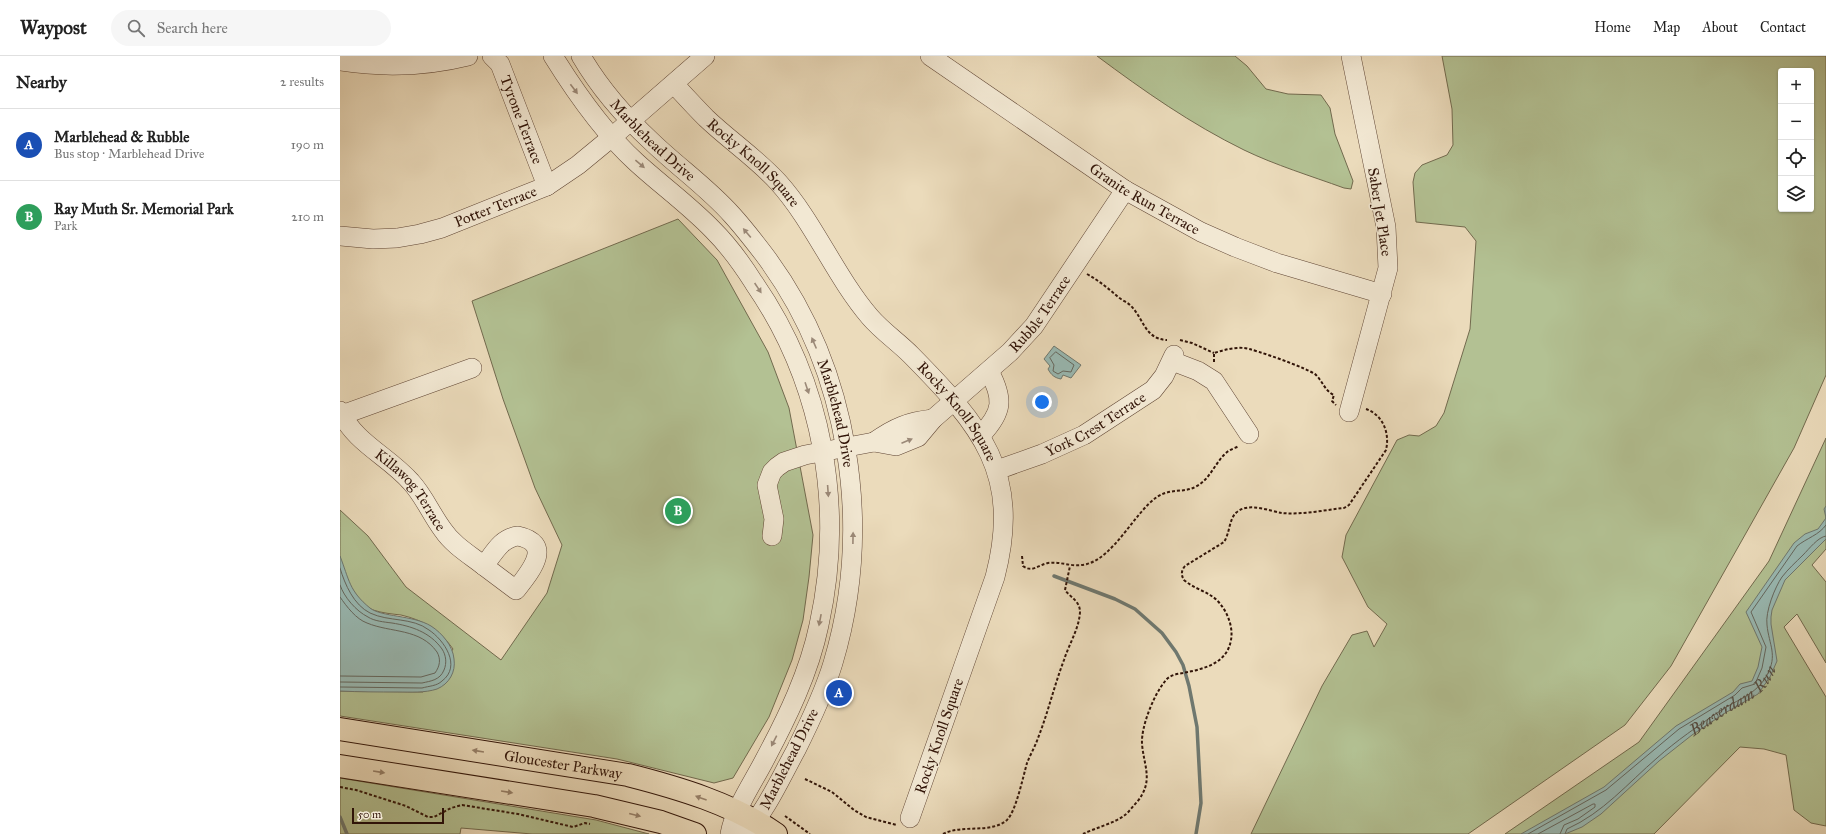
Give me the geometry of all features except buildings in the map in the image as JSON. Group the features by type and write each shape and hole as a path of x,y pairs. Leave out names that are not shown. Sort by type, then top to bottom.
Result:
{"main road":[{"name":"Gloucester Parkway","path":"340,729 628,775 662,784 746,822 781,825"},
{"path":"340,766 594,806 661,822 695,834"}],"street":[{"path":"340,60 364,65 392,67 419,66 468,56"},
{"name":"Tyrone Terrace","path":"492,56 500,64 547,186"},
{"name":"Marblehead Drive","path":"553,56 568,80 612,137 635,161 692,209 714,230 729,248 762,294 781,326 802,373 816,418 824,452 828,480 830,539 825,595 811,658 746,822"},
{"name":"Marblehead Drive","path":"581,56 587,67 631,121 731,214 764,254 778,274 802,317 824,365 833,392 846,447 850,478 853,539 850,584 842,631 833,664 808,726 767,805 730,834"},
{"path":"631,121 705,56"},
{"name":"Granite Run Terrace","path":"930,56 1125,190 1201,232 1277,263 1382,294"},
{"name":"Saber Jet Place","path":"1350,410 1388,268 1388,240 1351,56"},
{"name":"Rocky Knoll Square","path":"674,84 706,118 777,182 795,205 858,301 871,318 910,354 954,401 981,435 997,470 1004,511 1003,538 1000,557 991,589 905,822"},
{"name":"Potter Terrace","path":"340,236 373,239 397,238 442,228 547,186 578,165 631,121"},
{"name":"Rubble Terrace","path":"772,536 774,519 767,485 772,472 784,462 824,452 874,442 896,446 918,437 933,419 1010,352 1034,326 1125,190"},
{"path":"1174,349 1198,371 1214,381 1249,434"},
{"name":"York Crest Terrace","path":"997,470 1061,446 1084,435 1153,390 1164,376 1174,349"},
{"path":"341,413 472,368"},
{"path":"981,435 991,425 1000,407 999,392 989,371"},
{"name":"Killawog Terrace","path":"341,413 354,434 397,468 412,483 448,535 456,544 484,566"}],"path":[{"path":"1083,834 1125,815 1143,795 1147,777 1142,744 1144,725 1153,702 1166,680 1174,675 1217,663 1228,650 1231,639 1231,626 1228,618 1217,600 1184,580 1181,576 1182,570 1185,566 1224,542 1227,538 1234,515 1239,510 1249,508 1291,513 1344,508 1348,505 1386,450 1388,442 1388,432 1374,412 1368,409 1350,410 1334,404 1332,402 1334,395 1328,392 1316,375 1300,367 1245,348 1234,348 1214,353 1192,343 1174,349 1157,340 1145,327 1130,305 1118,297 1104,284 1084,272"},
{"path":"1214,353 1214,363 1216,368"},
{"path":"1022,556 1023,566 1026,569 1031,570 1048,563 1070,566 1086,565 1096,562 1117,541 1148,504 1158,496 1175,490 1195,488 1204,481 1226,453 1244,442 1249,434"},
{"path":"943,834 949,831 993,828 1008,820 1013,810 1027,762 1038,738 1064,660 1079,622 1080,609 1076,600 1065,590 1070,566"},
{"path":"805,779 832,792 854,810 866,817 905,822"},
{"path":"340,787 356,790 406,806 428,817 434,817 451,808 462,805 518,814 573,827 585,823 592,824"},
{"path":"781,825 810,834"}],"green space":[{"path":"1097,56 1235,56 1247,66 1266,89 1288,94 1321,95 1330,108 1335,134 1353,181 1351,189 1344,188 1281,165 1224,140 1168,106"},
{"path":"1442,56 1826,56 1826,375 1794,448 1671,666 1625,725 1468,834 1251,834 1322,686 1352,635 1367,631 1374,647 1387,624 1368,607 1342,557 1346,535 1397,440 1409,435 1419,436 1436,426 1444,413 1470,329 1476,241 1465,227 1416,222 1413,182 1415,173 1422,165 1447,155 1453,145 1452,109"},
{"path":"678,219 717,260 768,352 789,408 813,535 803,620 792,660 769,717 733,778 714,783 617,759 340,716 340,691 423,692 453,649 437,631 424,623 409,617 373,610 356,595 347,579 340,557 340,510 368,536 406,587 501,660 547,593 562,545 535,488 503,399 472,301"},
{"path":"1826,438 1826,549 1812,565 1826,582 1826,663 1797,614 1784,627 1826,697 1826,826 1811,823 1794,810 1786,755 1764,749 1740,747 1654,834 1505,834 1639,742 1769,561"},
{"path":"340,778 596,820 649,834 532,834 461,828 460,834 340,834"}],"water":[{"path":"1054,346 1081,365 1071,378 1063,375 1061,379 1057,378 1052,375 1048,369 1050,366 1044,359"},
{"path":"1826,506 1826,518 1824,509"},
{"path":"1826,518 1826,539 1785,580 1772,610 1771,624 1777,661 1770,677 1758,694 1725,713 1692,735 1659,761 1601,814 1582,827 1565,834 1521,834 1604,787 1676,726 1733,692 1740,684 1752,681 1758,667 1762,647 1746,612 1794,543 1805,534 1818,529"},
{"path":"340,556 350,584 363,602 370,608 382,613 424,622 443,636 452,649 454,664 453,673 445,684 437,689 423,692 340,691"}],"waterway":[{"path":"1054,576 1115,599 1135,609 1162,633 1176,652 1183,665 1189,686 1197,727 1201,803 1196,834"},
{"path":"340,817 347,834"}],"place":[{"name":"Ray Muth Sr. Memorial Park","path":"678,511"},
{"name":"Marblehead & Rubble","path":"839,693"}],"water label":[{"name":"Beaverdam Run","path":"1727,694"}]}
